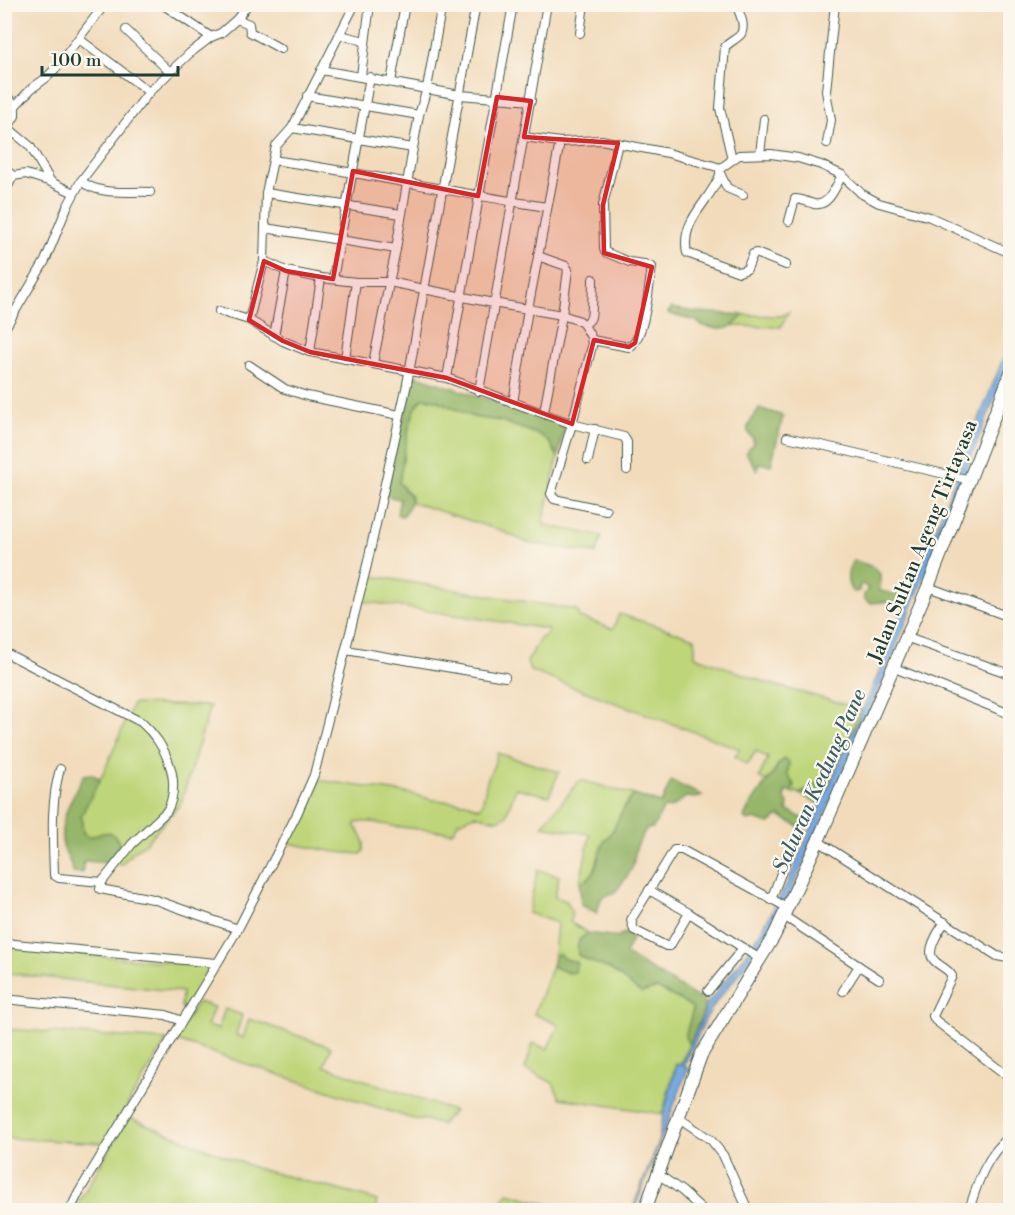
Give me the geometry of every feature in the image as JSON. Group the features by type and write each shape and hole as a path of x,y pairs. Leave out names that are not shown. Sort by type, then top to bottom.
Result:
{"main road":[{"name":"Jalan Sultan Ageng Tirtayasa","path":"645,1210 701,1055 786,910 818,841 928,587 968,479 1011,375"}],"street":[{"path":"15,106 56,68 105,4"},
{"path":"162,4 211,37"},
{"path":"4,330 45,261 81,181 149,92 211,37 221,33 237,19 248,4"},
{"path":"249,320 264,261 266,193 276,146 292,128 355,4"},
{"path":"361,76 370,4"},
{"path":"391,82 405,4"},
{"path":"373,363 396,249 419,115 428,88 441,4"},
{"path":"70,1210 238,929 297,814 314,775 367,565 410,371 476,4"},
{"path":"447,378 513,4"},
{"path":"479,391 547,4"},
{"path":"580,33 584,4"},
{"path":"732,159 720,108 725,47 741,34 742,18 736,4"},
{"path":"827,143 831,120 826,92 835,4"},
{"path":"237,19 249,24 250,32 281,49"},
{"path":"126,30 170,72"},
{"path":"340,35 365,41"},
{"path":"79,39 149,92"},
{"path":"321,70 460,95 531,101"},
{"path":"333,279 370,77"},
{"path":"4,92 15,106 15,116 8,127 30,146 51,182"},
{"path":"307,96 419,115"},
{"path":"760,154 764,119"},
{"path":"292,128 413,148"},
{"path":"4,145 13,132"},
{"path":"524,137 560,142 601,140 668,153 721,172 727,188 743,195"},
{"path":"513,403 528,309 560,142"},
{"path":"592,340 629,347 635,343 644,316 652,267 629,262 605,252 604,249 603,205 618,143"},
{"path":"786,265 756,253 753,254 747,269 739,272 687,253 686,240 691,220 714,190 721,172 732,159 739,155 760,154 798,158 842,175 862,194 879,203 930,217 1011,253"},
{"path":"273,160 353,171 443,190 547,207"},
{"path":"4,168 13,176"},
{"path":"13,176 26,174 74,193"},
{"path":"789,221 795,199 822,203 831,196 842,175"},
{"path":"4,194 13,176"},
{"path":"81,181 90,188 101,191 150,192"},
{"path":"266,193 401,214"},
{"path":"265,228 340,238 396,249"},
{"path":"538,256 568,268 562,315 544,412"},
{"path":"264,261 286,271 321,278 356,282 389,282 562,315 580,321 592,340 592,346 551,494 554,499 606,510"},
{"path":"274,336 286,271"},
{"path":"310,352 321,278"},
{"path":"584,324 590,320 592,315 593,279"},
{"path":"345,359 356,282"},
{"path":"219,311 249,320 293,347 447,378 572,424 624,437 627,442 627,470"},
{"path":"249,365 285,388 307,396 399,415"},
{"path":"588,460 595,429"},
{"path":"787,437 968,479"},
{"path":"928,587 1011,617"},
{"path":"905,637 1011,674"},
{"path":"346,650 504,678"},
{"path":"4,652 141,722 152,732 166,754 170,766 171,804 167,811 132,844 102,882 99,887 101,890 153,899 238,929"},
{"path":"892,667 1011,714"},
{"path":"60,769 54,791 52,815 54,875 59,878 102,882"},
{"path":"818,841 997,956 1008,958 1011,955"},
{"path":"689,913 670,946 634,930 631,920 672,852 678,849 773,901 879,979"},
{"path":"773,901 787,857"},
{"path":"649,890 758,958"},
{"path":"945,922 935,938 931,955 950,971 952,976 933,1016 1011,1078"},
{"path":"4,943 216,963"},
{"path":"708,991 745,949"},
{"path":"843,991 859,966"},
{"path":"4,999 166,1016 182,1021"},
{"path":"679,1118 699,1130 723,1155 748,1210"},
{"path":"969,1210 985,1165 993,1153 1011,1136"},
{"path":"658,1174 703,1210"}],"highlighted area":[{"path":"497,97 531,101 524,137 618,143 603,205 604,253 652,267 635,343 629,347 594,340 572,424 447,378 310,352 283,341 249,320 264,261 286,271 333,279 353,171 478,196"}],"green space":[{"path":"671,308 744,315 730,327 718,329 668,313"},
{"path":"789,312 781,327 730,326 744,315 781,316"},
{"path":"414,375 565,425 558,457 550,443 540,435 501,421 473,417 437,400 424,398 418,403 414,412 407,437 399,483 409,495 410,504 404,515 400,516 397,514 400,499 385,496"},
{"path":"424,398 437,400 473,417 501,421 540,435 550,443 558,457 543,525 602,536 596,553 528,543 499,530 411,502 411,496 399,483 410,424 418,403"},
{"path":"759,408 783,416 771,465 759,463 757,470 746,453 753,444 753,438 748,431 749,423"},
{"path":"853,560 873,567 880,574 880,591 908,597 904,607 885,602 869,603 864,599 868,589 863,584 860,585 859,591 853,592 848,580 848,572"},
{"path":"367,575 577,610 579,617 613,629 619,614 695,638 695,656 767,683 861,709 829,782 822,781 800,794 795,791 794,794 791,793 794,785 787,774 789,765 778,764 772,776 765,781 759,777 768,758 756,751 747,765 735,756 740,749 530,671 527,662 540,639 548,633 548,629 361,601"},
{"path":"133,704 210,706 181,803 146,843 122,864 109,863 120,846 99,835 89,837 83,833 81,816 103,774"},
{"path":"497,753 559,772 549,796 516,788 506,816 498,820 475,815 458,822 454,831 451,832 357,822 355,826 364,843 364,851 361,854 335,852 288,843 319,780 412,794 433,800 466,803 480,808"},
{"path":"785,759 789,762 787,774 794,785 791,793 786,791 784,797 788,804 787,810 809,822 805,830 779,816 769,824 754,819 748,821 744,818 760,790"},
{"path":"92,774 100,779 81,816 83,833 89,837 111,833 118,839 120,846 109,863 84,861 82,873 73,872 63,845 62,827 68,808 84,775"},
{"path":"580,780 634,795 603,844 591,876 580,883 590,834 542,826"},
{"path":"671,781 703,796 686,797 672,807 663,809 653,828 646,829 636,848 633,866 615,892 601,898 597,913 581,905 580,883 591,876 594,871 603,844 627,803 634,795 661,803"},
{"path":"822,781 829,782 819,804 800,794"},
{"path":"538,870 559,876 555,897 567,901 572,914 570,922 588,933 579,940 578,955 610,969 641,993 657,988 685,1002 693,1009 685,1037 689,1045 680,1064 676,1063 662,1114 560,1098 553,1083 525,1069 533,1043 547,1049 559,1025 534,1014 552,966 569,973 577,962 565,959 559,954 554,956 557,923 528,913"},
{"path":"628,932 633,937 625,954 705,1002 702,1016 689,1045 685,1037 693,1009 689,1005 657,988 641,993 610,969 578,955 579,942 588,933 616,937"},
{"path":"4,947 212,966 187,1008 181,1008 182,992 5,973"},
{"path":"559,954 565,959 577,962 575,972 569,973 552,966 554,956"},
{"path":"198,1002 214,1007 207,1026 218,1029 225,1009 242,1015 236,1035 243,1038 249,1019 331,1047 324,1066 454,1111 441,1125 413,1119 174,1040"},
{"path":"5,1029 167,1040 104,1143 5,1138"},
{"path":"128,1117 255,1168 377,1201 375,1210 74,1210"},
{"path":"508,1193 570,1210 505,1210 503,1199"}],"water":[{"path":"1010,341 1010,359 883,680 791,891 757,951 706,1018 684,1066 688,1068 634,1210 632,1210 658,1144 677,1064 681,1065 707,1004 752,947 785,888 877,677"}],"water label":[{"name":"Saluran Kedung Pane","path":"819,781"}]}
